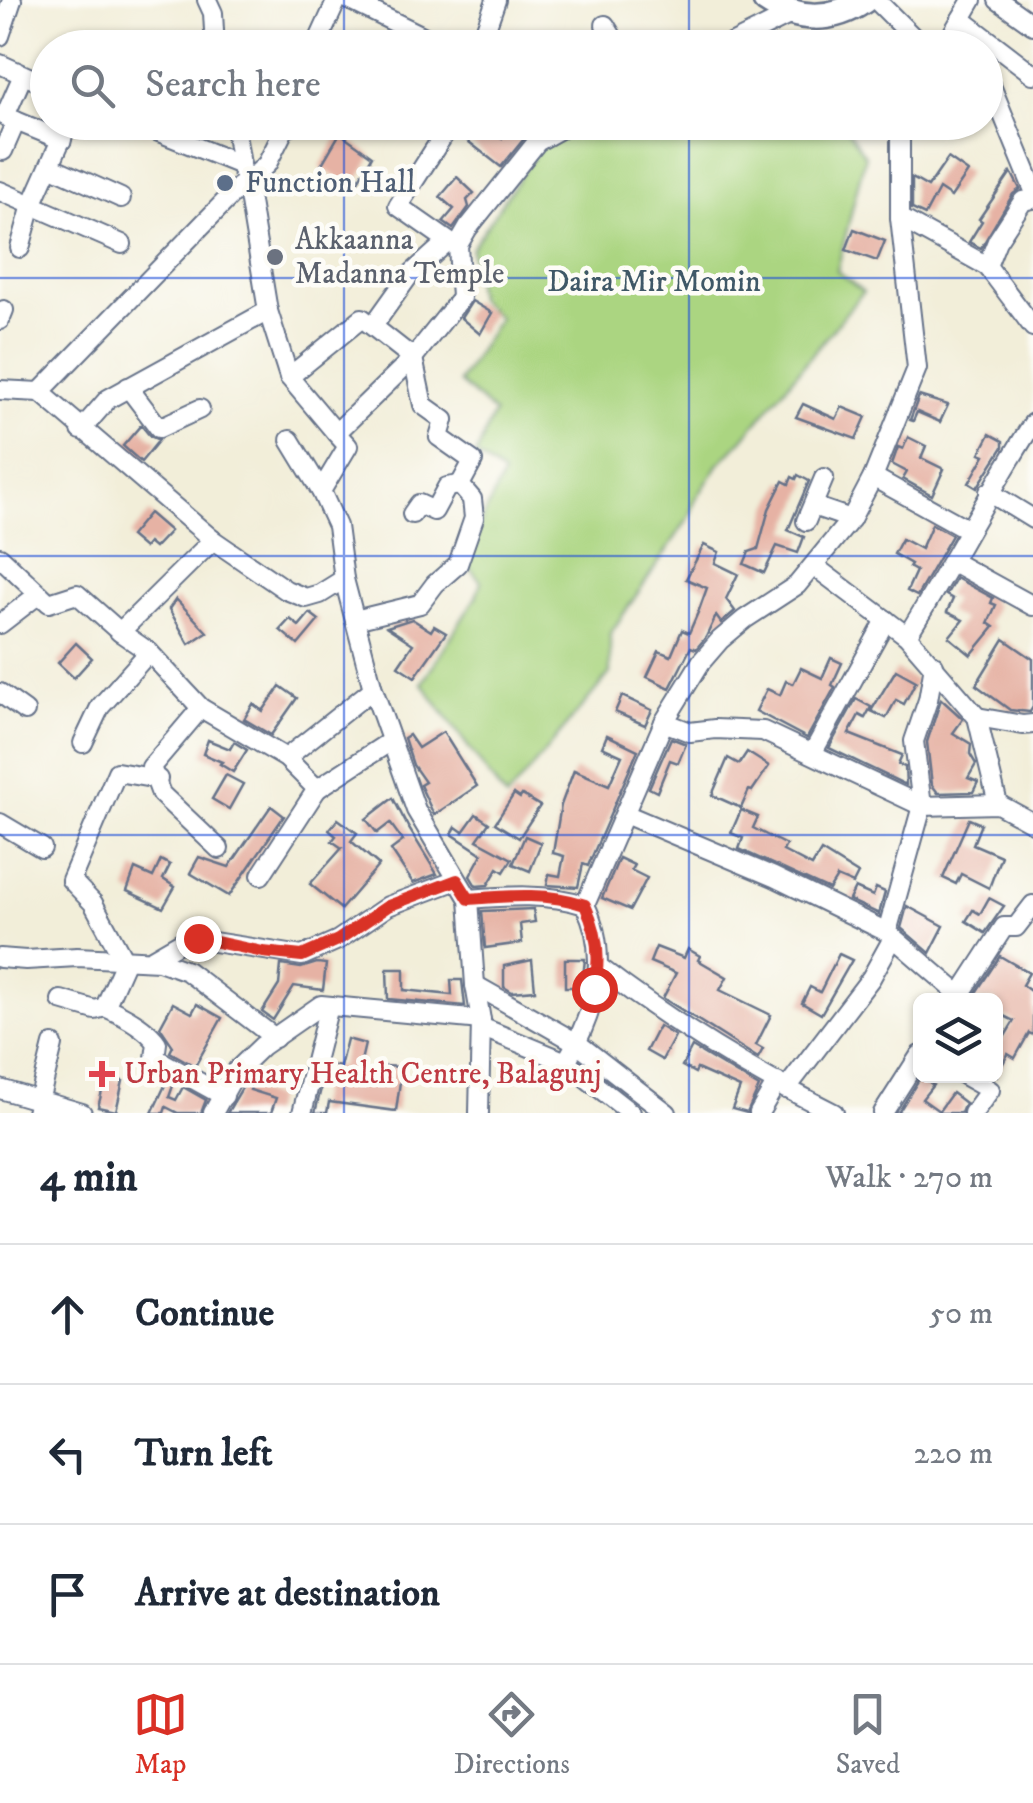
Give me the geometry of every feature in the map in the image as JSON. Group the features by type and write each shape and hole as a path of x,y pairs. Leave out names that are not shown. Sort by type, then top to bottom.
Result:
{"highway":[{"path":"766,0 791,14 829,15 864,0"}],"street":[{"path":"0,36 12,0"},
{"path":"207,0 214,30"},
{"path":"323,30 336,0"},
{"path":"348,0 379,7 416,30"},
{"path":"485,30 496,0"},
{"path":"876,0 906,30"},
{"path":"955,30 972,0"},
{"path":"998,0 1033,25"},
{"path":"759,30 791,14"},
{"path":"961,20 974,30"},
{"path":"605,25 608,30"},
{"path":"1003,52 1033,74"},
{"path":"0,64 30,78"},
{"path":"3,151 7,117 22,75"},
{"path":"1003,115 1033,188"},
{"path":"20,248 32,206 62,140"},
{"path":"169,140 245,179"},
{"path":"237,140 268,311 289,378 348,446 320,491"},
{"path":"40,392 245,179 267,164 279,140"},
{"path":"336,433 414,358 461,298 453,243 398,206 440,140"},
{"path":"373,326 408,277 468,228 540,140"},
{"path":"585,905 664,722 701,662 720,640 797,585 851,519 873,477 917,368 900,218 900,140"},
{"path":"50,166 121,198"},
{"path":"0,191 122,244"},
{"path":"987,266 1023,201 1033,199"},
{"path":"900,218 987,266 1033,328"},
{"path":"81,430 108,399 268,311"},
{"path":"289,378 362,318 414,358 424,404 444,420 439,437 473,461 460,484 447,487 434,510 418,504 412,514"},
{"path":"128,387 159,428 200,409"},
{"path":"0,390 40,392 213,540 263,577 306,598 344,579"},
{"path":"907,636 1033,422"},
{"path":"290,440 336,526 344,579 373,689 416,810 469,899 474,984 481,1024 479,1113"},
{"path":"873,477 967,529"},
{"path":"824,478 809,514 851,519"},
{"path":"355,620 420,604 458,564 474,518 472,499 460,484"},
{"path":"989,492 1033,519"},
{"path":"120,632 213,540"},
{"path":"0,557 49,604 77,594 120,632 150,652 201,708 286,758 317,790"},
{"path":"954,562 1033,606"},
{"path":"814,566 907,636 977,718 998,804"},
{"path":"0,624 40,594"},
{"path":"813,752 886,620"},
{"path":"83,743 100,707 150,652"},
{"path":"760,1113 871,978 890,935 922,806 914,741 928,700 934,665"},
{"path":"286,758 373,689"},
{"path":"0,693 25,711"},
{"path":"201,708 152,766 161,794 219,849"},
{"path":"977,718 1023,726 1033,724"},
{"path":"664,722 690,732 763,731 922,806 998,804 1033,823"},
{"path":"261,875 317,790 392,741"},
{"path":"125,962 92,902 70,880 117,772 158,779"},
{"path":"624,814 774,878 890,935 953,993"},
{"path":"0,824 42,848"},
{"path":"150,960 188,938 302,956 338,940 388,906 457,880"},
{"path":"469,899 530,896 565,898 585,905 594,924 600,967 586,1030 566,1062"},
{"path":"961,993 1004,926 1016,927 1033,905"},
{"path":"0,958 77,956 125,962 150,960 187,971 274,1038"},
{"path":"105,1007 125,962"},
{"path":"600,967 652,1008 781,1086 834,1113"},
{"path":"474,984 578,1043 667,1113"},
{"path":"61,1000 95,1010 105,1007 152,1036 157,1043 153,1056 158,1060 224,1096"},
{"path":"213,1113 237,1070 321,1005 481,1024 566,1062 631,1113"},
{"path":"302,1113 329,1006"},
{"path":"38,1107 53,1045"},
{"path":"883,1113 913,1066"},
{"path":"973,1113 990,1090 978,1083"},
{"path":"0,1089 38,1107 82,1113"}],"green space":[{"name":"Daira Mir Momin","path":"554,140 854,140 865,156 837,271 863,292 718,465 690,516 610,634 610,673 506,799 422,683 476,597 481,581 463,561 503,475 476,455 494,413 459,382 499,318 477,298 471,249 539,148"}],"building":[{"path":"336,140 350,140 372,156 354,188 320,167"},
{"path":"466,140 523,140 501,167"},
{"path":"948,158 968,172 951,197 939,189 925,215 912,209 912,178 928,187"},
{"path":"1011,172 1020,189 1013,194 981,248 969,242 982,221 979,219"},
{"path":"457,177 474,193 453,229 443,222 454,209 440,197"},
{"path":"854,229 885,241 877,261 846,250"},
{"path":"472,301 492,313 480,334 461,318"},
{"path":"919,396 948,405 940,422 917,412 910,420"},
{"path":"803,404 836,419 842,407 866,417 856,439 796,417"},
{"path":"141,425 159,440 141,462 123,446"},
{"path":"990,434 1003,441 1003,447 977,488 969,483 985,455 980,453"},
{"path":"908,437 926,446 921,458 944,469 932,495 903,479 907,472 892,464 898,447 903,449"},
{"path":"798,475 809,481 788,530 804,537 798,553 777,546 764,573 744,564 749,552 758,549 769,509 783,481 789,484"},
{"path":"149,513 170,531 154,548 148,543 144,548 130,536"},
{"path":"932,524 952,535 917,596 907,591 916,571 894,554 902,539 921,549"},
{"path":"704,545 719,552 715,563 738,574 726,599 735,611 721,623 716,616 706,637 696,649 691,647 670,688 647,677 659,651 671,656 682,630 689,633 699,610 707,588 686,579"},
{"path":"956,578 993,598 991,603 996,605 988,623 994,627 971,655 949,637 963,620 947,612 953,599 946,595"},
{"path":"176,599 207,632 189,644 169,609"},
{"path":"310,613 319,620 298,645 280,630 290,619 299,626"},
{"path":"412,619 431,631 434,626 446,633 415,677 398,666 413,644 387,627"},
{"path":"1004,639 1033,659 1030,712 1010,710 976,685"},
{"path":"76,643 92,658 74,678 58,663"},
{"path":"831,658 842,663 832,685 835,687 807,738 756,711 767,689 780,695 786,681 793,684 801,668 822,678"},
{"path":"896,670 916,681 904,704 896,700 886,718 871,711"},
{"path":"280,686 297,698 271,735 244,719 253,704 263,711"},
{"path":"622,696 652,710 645,725 615,712"},
{"path":"856,699 871,707 865,718 859,715 849,734 902,755 898,764 905,767 906,785 829,748"},
{"path":"941,699 963,719 953,733 971,744 970,754 976,764 968,778 978,782 973,792 938,793 932,785 927,742"},
{"path":"443,732 477,786 434,815 420,785 425,782 413,765 404,738 409,735 418,748"},
{"path":"607,735 638,750 588,866 583,864 578,887 547,885 549,874 560,876 564,856 553,853 561,805 574,770 609,785 622,756 602,747"},
{"path":"671,738 686,744 678,763 670,760 657,792 649,788"},
{"path":"208,740 230,749 234,742 247,750 233,772 203,754"},
{"path":"747,752 769,766 749,790 741,808 712,795 728,758 739,764"},
{"path":"226,775 243,784 229,809 212,799"},
{"path":"514,794 540,806 519,838 495,823"},
{"path":"393,798 437,874 413,883 391,850 403,841 390,823 377,833 366,819"},
{"path":"271,806 284,816 229,896 190,873 199,857 229,867"},
{"path":"741,810 758,817 753,828 786,845 783,851 812,866 821,851 858,874 853,884 837,877 829,890 739,849 743,838 731,833"},
{"path":"476,814 489,823 477,840 512,859 504,872 498,868 488,885 476,886 470,876 482,854 452,834 456,827 463,832"},
{"path":"338,819 357,833 351,841 379,865 341,909 310,884 342,848 332,841 336,836 329,830"},
{"path":"969,819 981,824 973,844 1001,856 989,888 961,874 956,884 943,878"},
{"path":"525,836 541,843 530,871 513,864"},
{"path":"619,858 634,865 631,870 647,878 630,910 602,898"},
{"path":"161,860 170,865 163,879 175,887 163,908 127,891 135,869 153,877"},
{"path":"855,888 873,896 876,888 885,892 879,914 849,900"},
{"path":"989,898 1004,906 985,933 966,921 973,910 980,914"},
{"path":"907,906 944,926 930,953 901,928"},
{"path":"533,909 535,922 520,924 522,943 485,948 482,911"},
{"path":"656,947 684,958 688,949 700,956 698,960 727,977 720,990 771,1015 756,1045 763,1049 758,1058 663,998 676,973 650,962"},
{"path":"839,954 852,960 821,1014 802,1003 810,987 820,992"},
{"path":"1000,956 1029,973 1022,985 1033,993 1033,1035 1029,1033 1015,1058 1008,1054 1003,1064 1003,1039 1014,1021 1003,1016 1003,993 976,993"},
{"path":"565,959 585,959 582,987 565,987"},
{"path":"532,960 535,990 512,992 504,987 504,966"},
{"path":"326,964 323,990 294,986 273,1020 262,1012 279,985 281,965 301,968"},
{"path":"387,969 404,969 404,990 452,995 451,980 462,980 465,1006 388,999"},
{"path":"173,1003 192,1013 197,1004 222,1018 195,1066 170,1052 173,1046 160,1027"},
{"path":"659,1026 675,1036 662,1060 646,1051"},
{"path":"347,1039 365,1044 358,1074 383,1077 384,1066 402,1067 396,1111 329,1102 327,1113 315,1113 327,1064 340,1067"},
{"path":"692,1047 759,1087 747,1113 732,1109 740,1088 682,1066"},
{"path":"106,1076 123,1081 116,1111 98,1107"},
{"path":"249,1076 254,1078 250,1090 276,1098 271,1113 227,1113"},
{"path":"168,1079 174,1083 169,1097 176,1100 183,1087 206,1100 201,1113 178,1113 166,1107 164,1113 152,1113"},
{"path":"917,1083 933,1085 922,1099 939,1111 952,1093 965,1103 961,1113 898,1113"}],"place":[{"name":"Function Hall","path":"225,183"},
{"name":"Akkaanna Madanna Temple","path":"275,257"},
{"name":"Urban Primary Health Centre, Balagunj","path":"102,1074"}],"route":[{"path":"198,938 302,956 338,940 388,906 457,880 469,899 530,896 565,898 585,905 594,924 600,967 594,989"}]}
